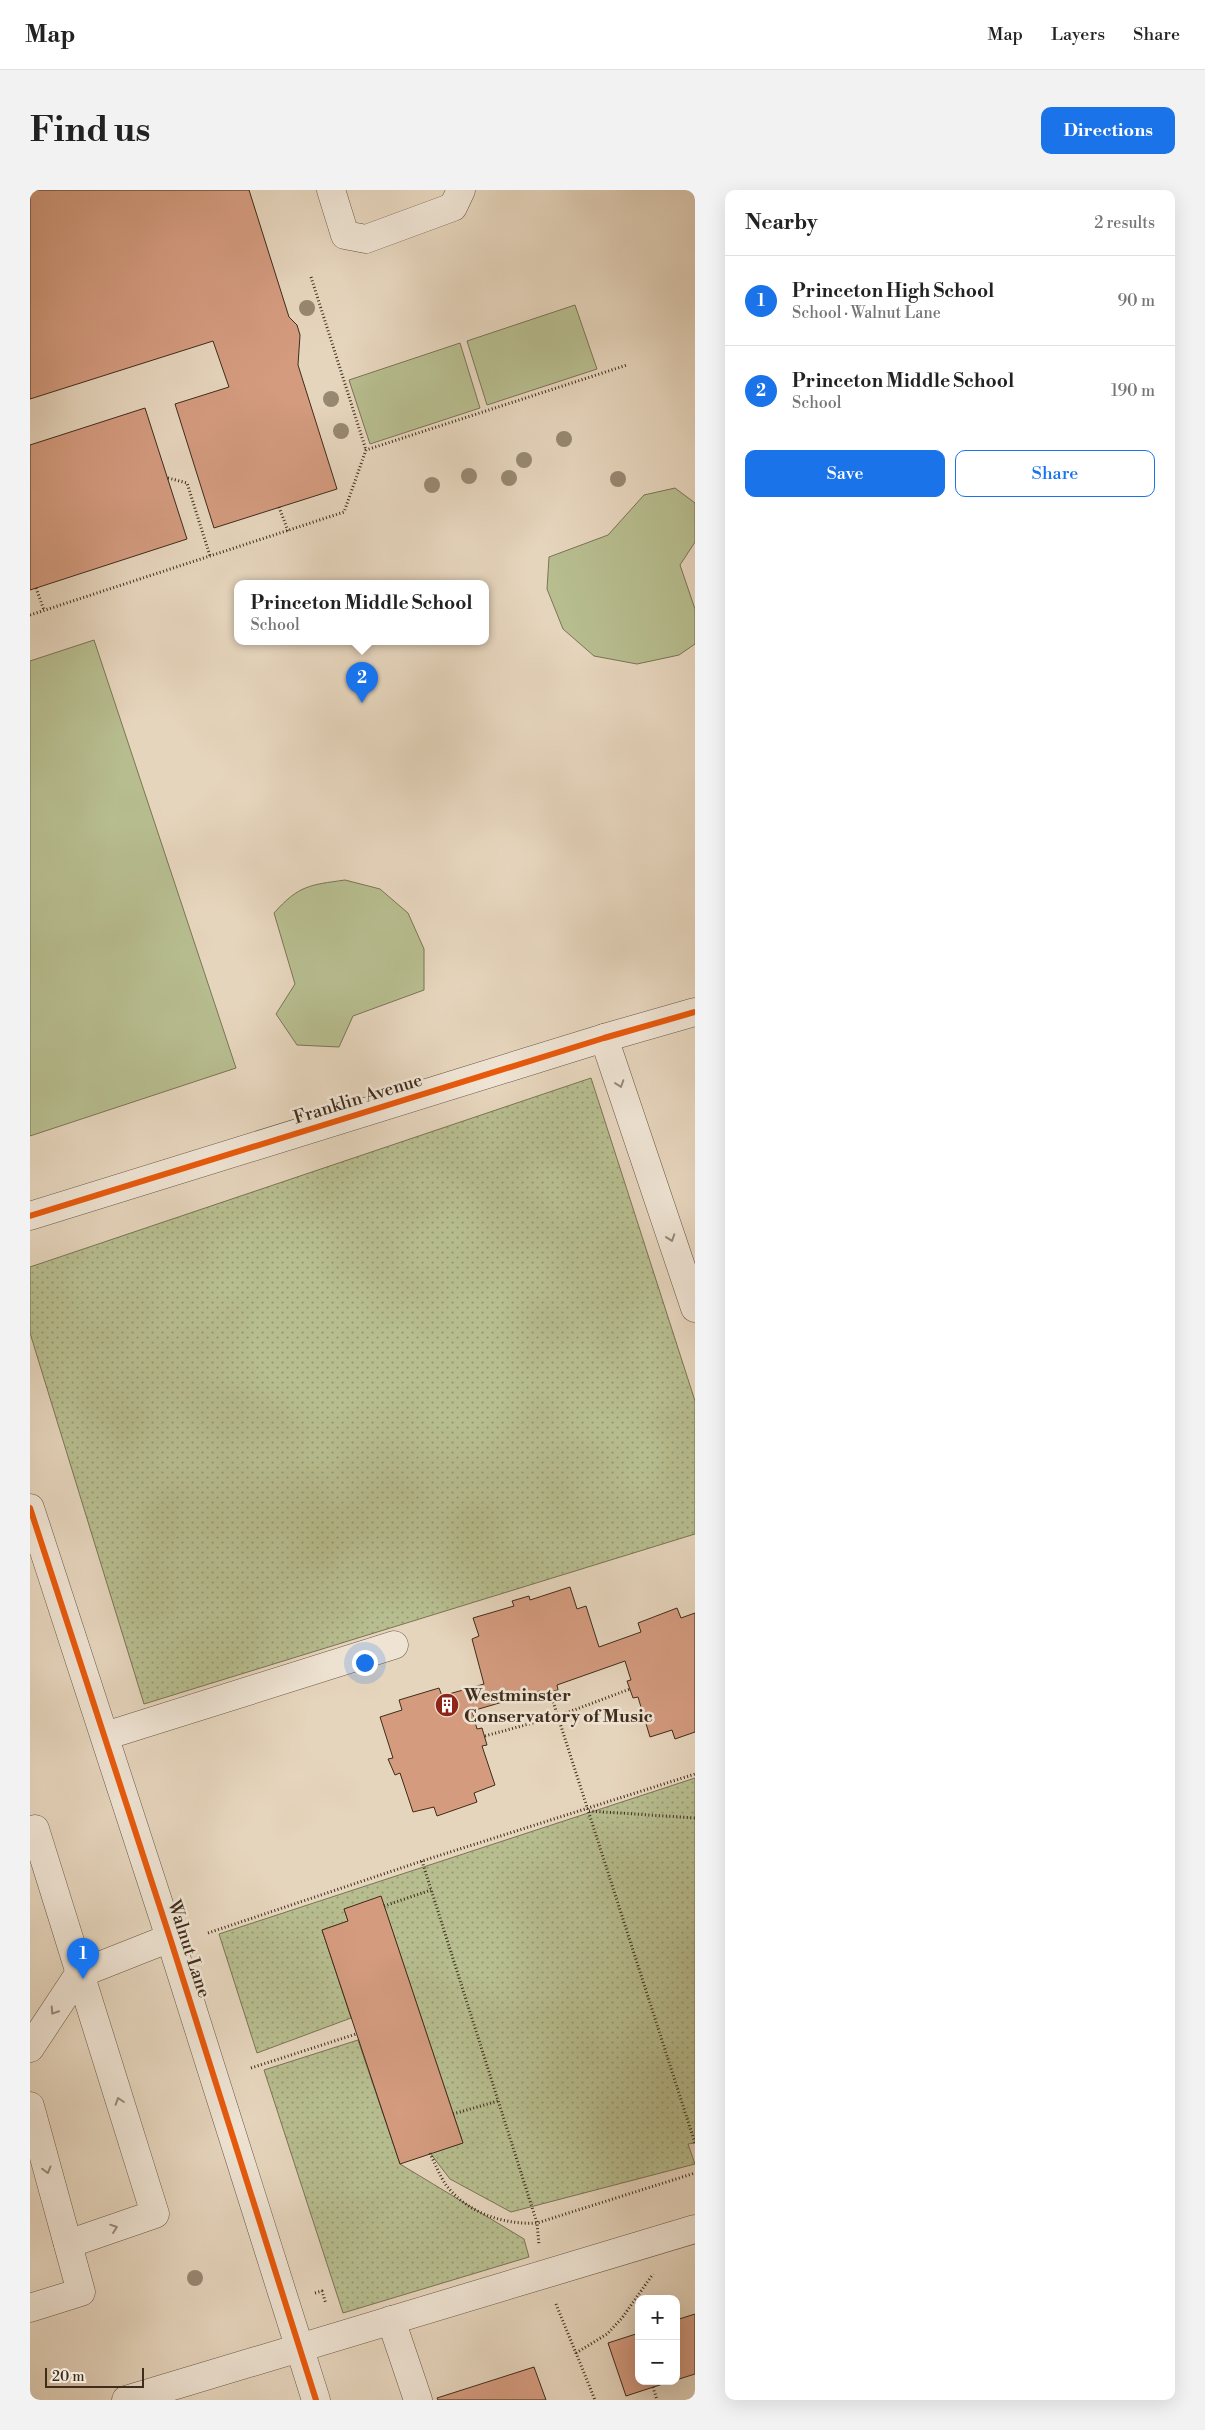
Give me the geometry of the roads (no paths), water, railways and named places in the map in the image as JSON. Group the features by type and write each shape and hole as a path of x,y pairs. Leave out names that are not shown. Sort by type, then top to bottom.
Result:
{"street":[{"path":"331,190 345,235 366,239 453,207 461,190"},
{"name":"Franklin Avenue","path":"30,1216 604,1038 695,1012"},
{"path":"604,1038 695,1308"},
{"name":"Walnut Lane","path":"30,1508 170,1938 316,2400"},
{"path":"105,1736 394,1645"},
{"path":"35,1829 156,2214 68,2244"},
{"path":"30,2048 79,1974 170,1938"},
{"path":"30,2106 81,2292 30,2308"},
{"path":"126,2400 695,2229"},
{"path":"391,2320 418,2400"}],"place":[{"name":"Princeton Middle School","path":"362,703"},
{"name":"Westminster Conservatory of Music","path":"447,1705"},
{"name":"Princeton High School","path":"83,1979"}]}
